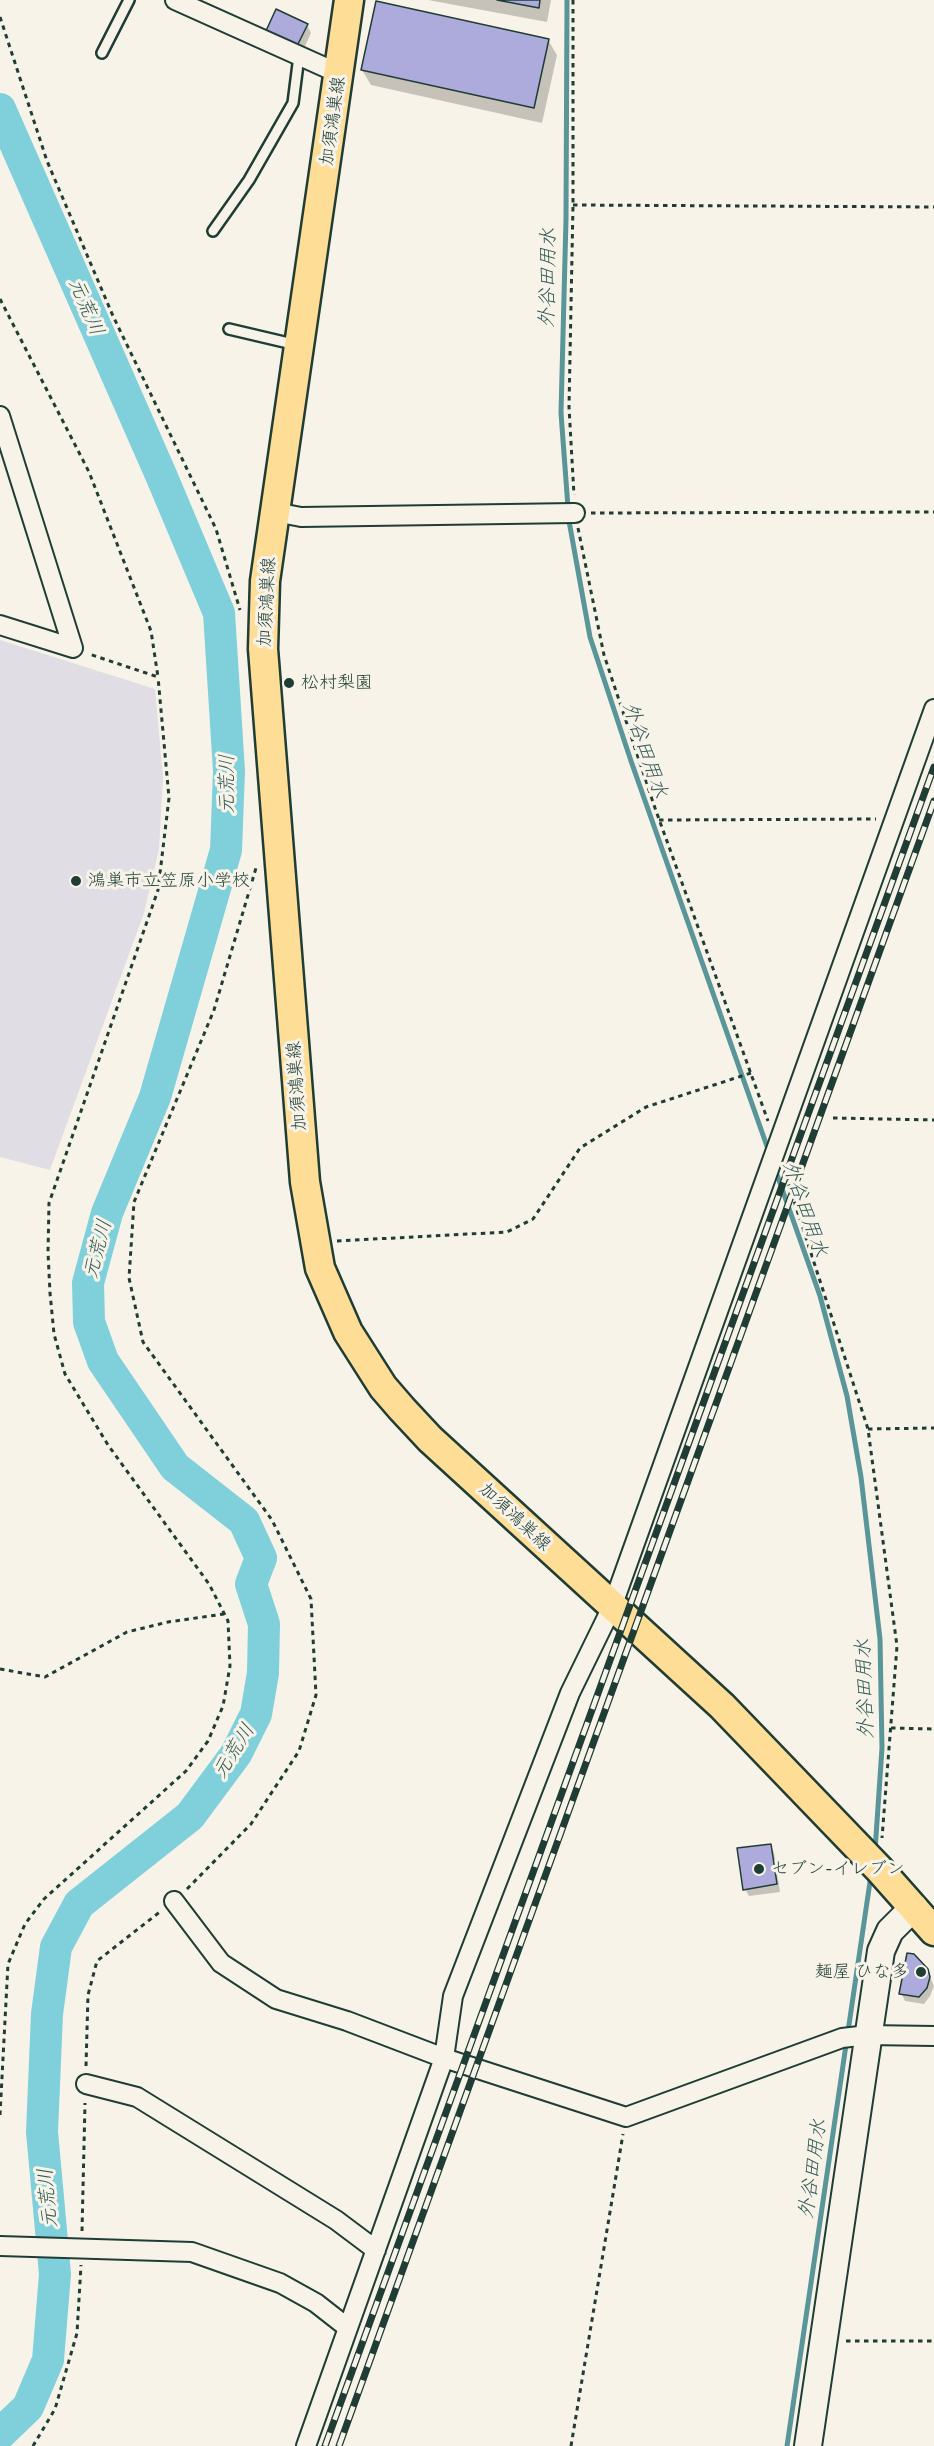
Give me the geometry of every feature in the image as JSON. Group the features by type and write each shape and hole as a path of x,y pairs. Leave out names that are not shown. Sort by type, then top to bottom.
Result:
{"main road":[{"name":"加須鴻巣線","path":"349,0 340,75 265,581 263,649 305,1182 315,1245 331,1295 348,1332 383,1387 430,1439 722,1706 879,1869 934,1931"}],"street":[{"path":"175,0 340,75"},
{"path":"0,416 73,648"},
{"path":"275,512 301,517 575,513"},
{"path":"0,626 73,648"},
{"path":"306,2446 444,2058 453,1996 570,1693 612,1607 776,1144 934,709"},
{"path":"174,1901 221,1963 276,1999 347,2021 444,2058 626,2117 842,2038 868,2035 934,2036"},
{"path":"808,2446 868,2035 884,1941 890,1931 914,1908"},
{"path":"86,2084 137,2097 336,2220 376,2250"},
{"path":"1,2247 192,2252 280,2283 316,2303 348,2328"}],"lane":[{"path":"102,53 129,0"},
{"path":"213,231 249,180 293,104 299,56"},
{"path":"229,329 300,346"}],"path":[{"path":"573,0 573,205 569,407 575,513 604,655 659,820 776,1144 868,1429 897,1646 879,1869"},
{"path":"0,17 47,161 113,316 216,530 241,614"},
{"path":"573,205 934,207"},
{"path":"0,299 88,472 152,631 169,798 158,890 50,1203 48,1252 54,1334 65,1374 108,1445 209,1584 228,1621 230,1666 223,1706 208,1741 186,1771 44,1899 25,1924 8,1964 0,2115"},
{"path":"575,513 934,512"},
{"path":"73,648 158,677"},
{"path":"659,820 894,819"},
{"path":"33,2446 55,2409 76,2333 77,2248 86,2084 88,1995 97,1961 174,1901 251,1824 299,1751 316,1695 311,1599 272,1520 143,1342 129,1278 134,1202 214,1010 259,859 278,842"},
{"path":"315,1245 350,1239 507,1232 533,1219 579,1148 646,1107 751,1073"},
{"path":"833,1118 934,1120"},
{"path":"868,1429 934,1428"},
{"path":"0,1669 45,1677 127,1632 168,1622 224,1614"},
{"path":"891,1728 934,1729"},
{"path":"571,2446 626,2117"},
{"path":"824,2341 934,2341"}],"shaded area":[{"name":"鴻巣市立笠原小学校","path":"0,640 155,689 163,778 159,849 144,913 50,1170 0,1157"}],"building":[{"path":"497,0 540,0 539,8"},
{"path":"376,1 549,39 534,108 361,70"},
{"path":"276,9 308,24 296,48 265,33"},
{"path":"771,1844 777,1884 743,1890 737,1848"},
{"path":"907,1953 914,1954 928,1969 930,1977 927,1988 919,1997 899,1994"}],"waterway":[{"name":"外谷田用水","path":"567,0 566,219 561,413 569,521 590,637 631,761 769,1152"},
{"name":"元荒川","path":"0,109 161,475 219,613 229,771 226,850 155,1097 107,1213 88,1283 89,1322 103,1361 175,1467 244,1521 261,1558 251,1584 264,1624 263,1673 256,1714 236,1754 190,1816 79,1904 56,1947 47,2014 42,2132 55,2274 48,2360 28,2407 0,2434"},
{"name":"外谷田用水","path":"775,1169 820,1296 847,1396 861,1477 880,1639 882,1748 875,1851"},
{"name":"外谷田用水","path":"787,2446 871,1875"}],"railway":[{"path":"325,2446 934,767"},
{"path":"339,2446 934,801"}],"place":[{"name":"松村梨園","path":"289,683"},
{"name":"鴻巣市立笠原小学校","path":"76,881"},
{"name":"セブン-イレブン","path":"759,1869"},
{"name":"麺屋 ひな多","path":"921,1972"}]}
